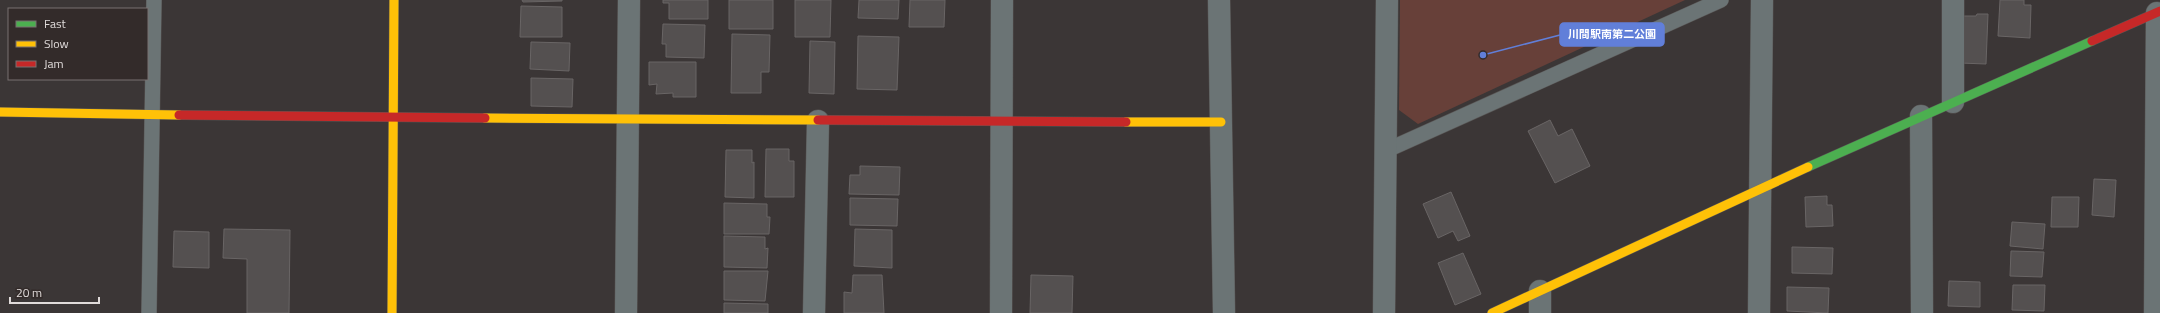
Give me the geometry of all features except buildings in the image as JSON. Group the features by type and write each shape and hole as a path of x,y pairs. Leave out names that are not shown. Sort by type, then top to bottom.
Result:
{"street":[{"path":"392,313 394,0"},
{"path":"626,313 629,0"},
{"path":"1000,313 1002,0"},
{"path":"1219,0 1224,313"},
{"path":"1384,313 1387,0"},
{"path":"1759,313 1762,0"},
{"path":"1953,0 1953,102"},
{"path":"1492,313 1760,188 2158,12 2155,313"},
{"path":"0,112 628,120 1002,120 1221,122"},
{"path":"1921,116 1922,313"},
{"path":"814,313 818,121"},
{"path":"1540,291 1540,313"}],"lane":[{"path":"149,313 154,0"},
{"path":"1385,151 1721,0"}],"shaded area":[{"path":"1400,0 1685,0 1418,124 1399,110"}],"traffic: fast":[{"path":"1808,167 2092,41"}],"traffic: slow":[{"path":"392,313 394,0"},
{"path":"0,112 179,115"},
{"path":"485,118 818,120"},
{"path":"1126,122 1221,122"},
{"path":"1492,313 1808,167"}],"traffic: jam":[{"path":"2092,41 2160,11"},
{"path":"179,115 485,118"},
{"path":"818,120 1126,122"}],"place":[{"name":"川間駅南第二公園","path":"1483,55"}]}
